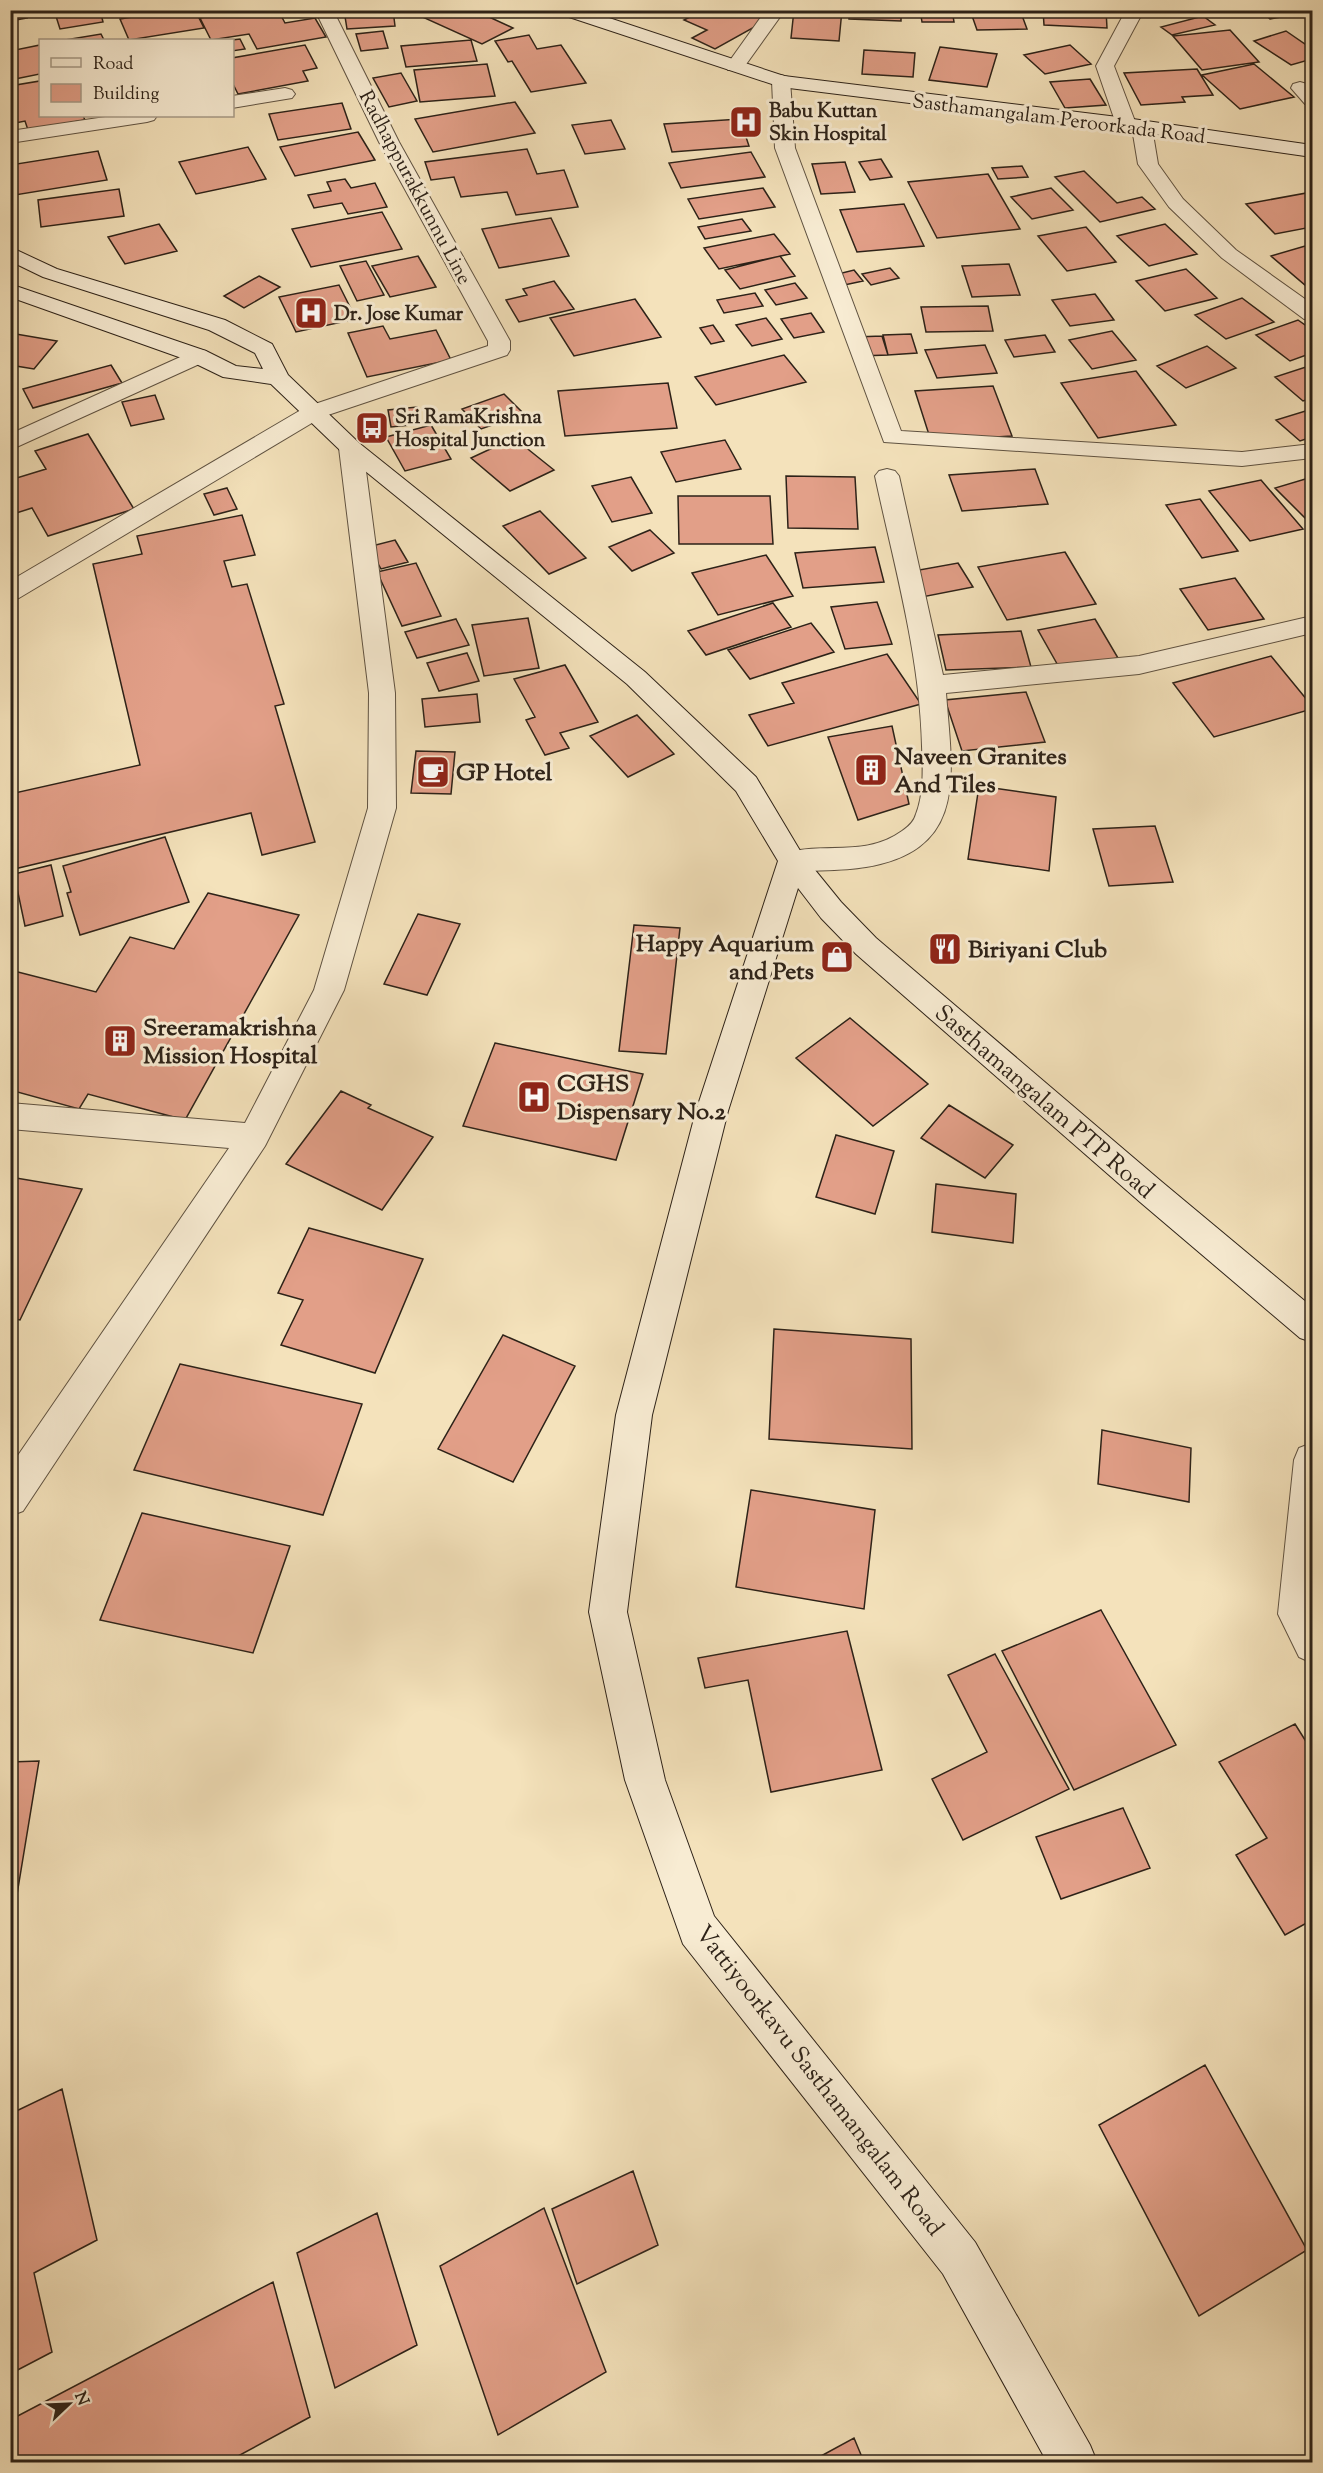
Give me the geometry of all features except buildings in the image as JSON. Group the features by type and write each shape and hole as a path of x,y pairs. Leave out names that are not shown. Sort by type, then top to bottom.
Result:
{"street":[{"name":"Radhappurakkunnu Line","path":"314,412 488,356 499,350 499,340 389,142 324,10"},
{"name":"Sasthamangalam Peroorkada Road","path":"566,10 781,81 1312,151"},
{"path":"735,66 776,10"},
{"path":"1135,10 1105,66 1134,126 1148,164 1176,203 1229,254 1312,314"},
{"path":"781,81 785,148 892,437 1242,459 1312,451"},
{"path":"234,102 285,94"},
{"path":"10,137 140,117"},
{"path":"10,253 50,273 217,325 264,349 278,378 351,448 636,678 746,784 792,861 866,857 890,850 915,838 927,824 935,794 936,756 932,686 887,476"},
{"path":"10,290 198,356 231,372 278,378"},
{"path":"10,443 198,356"},
{"path":"10,592 314,412"},
{"path":"10,1499 254,1137 329,990 382,808 381,693 351,448"},
{"path":"932,686 1139,665 1312,625"},
{"name":"Vattiyoorkavu Sasthamangalam Road","path":"792,861 712,1111 634,1415 608,1612 645,1780 698,1929 959,2258 1073,2463"},
{"name":"Sasthamangalam PTP Road","path":"792,861 831,910 866,946 1151,1192 1312,1327"},
{"path":"10,1116 254,1137"},
{"path":"1312,1460 1297,1614 1312,1644"}],"place":[{"name":"Babu Kuttan Skin Hospital","path":"746,122"},
{"name":"Dr. Jose Kumar","path":"311,313"},
{"name":"Sri RamaKrishna Hospital Junction","path":"372,428"},
{"name":"Naveen Granites And Tiles","path":"871,770"},
{"name":"GP Hotel","path":"433,772"},
{"name":"Biriyani Club","path":"945,949"},
{"name":"Happy Aquarium and Pets","path":"837,957"},
{"name":"Sreeramakrishna Mission Hospital","path":"120,1041"},
{"name":"CGHS Dispensary No.2","path":"534,1097"}]}
